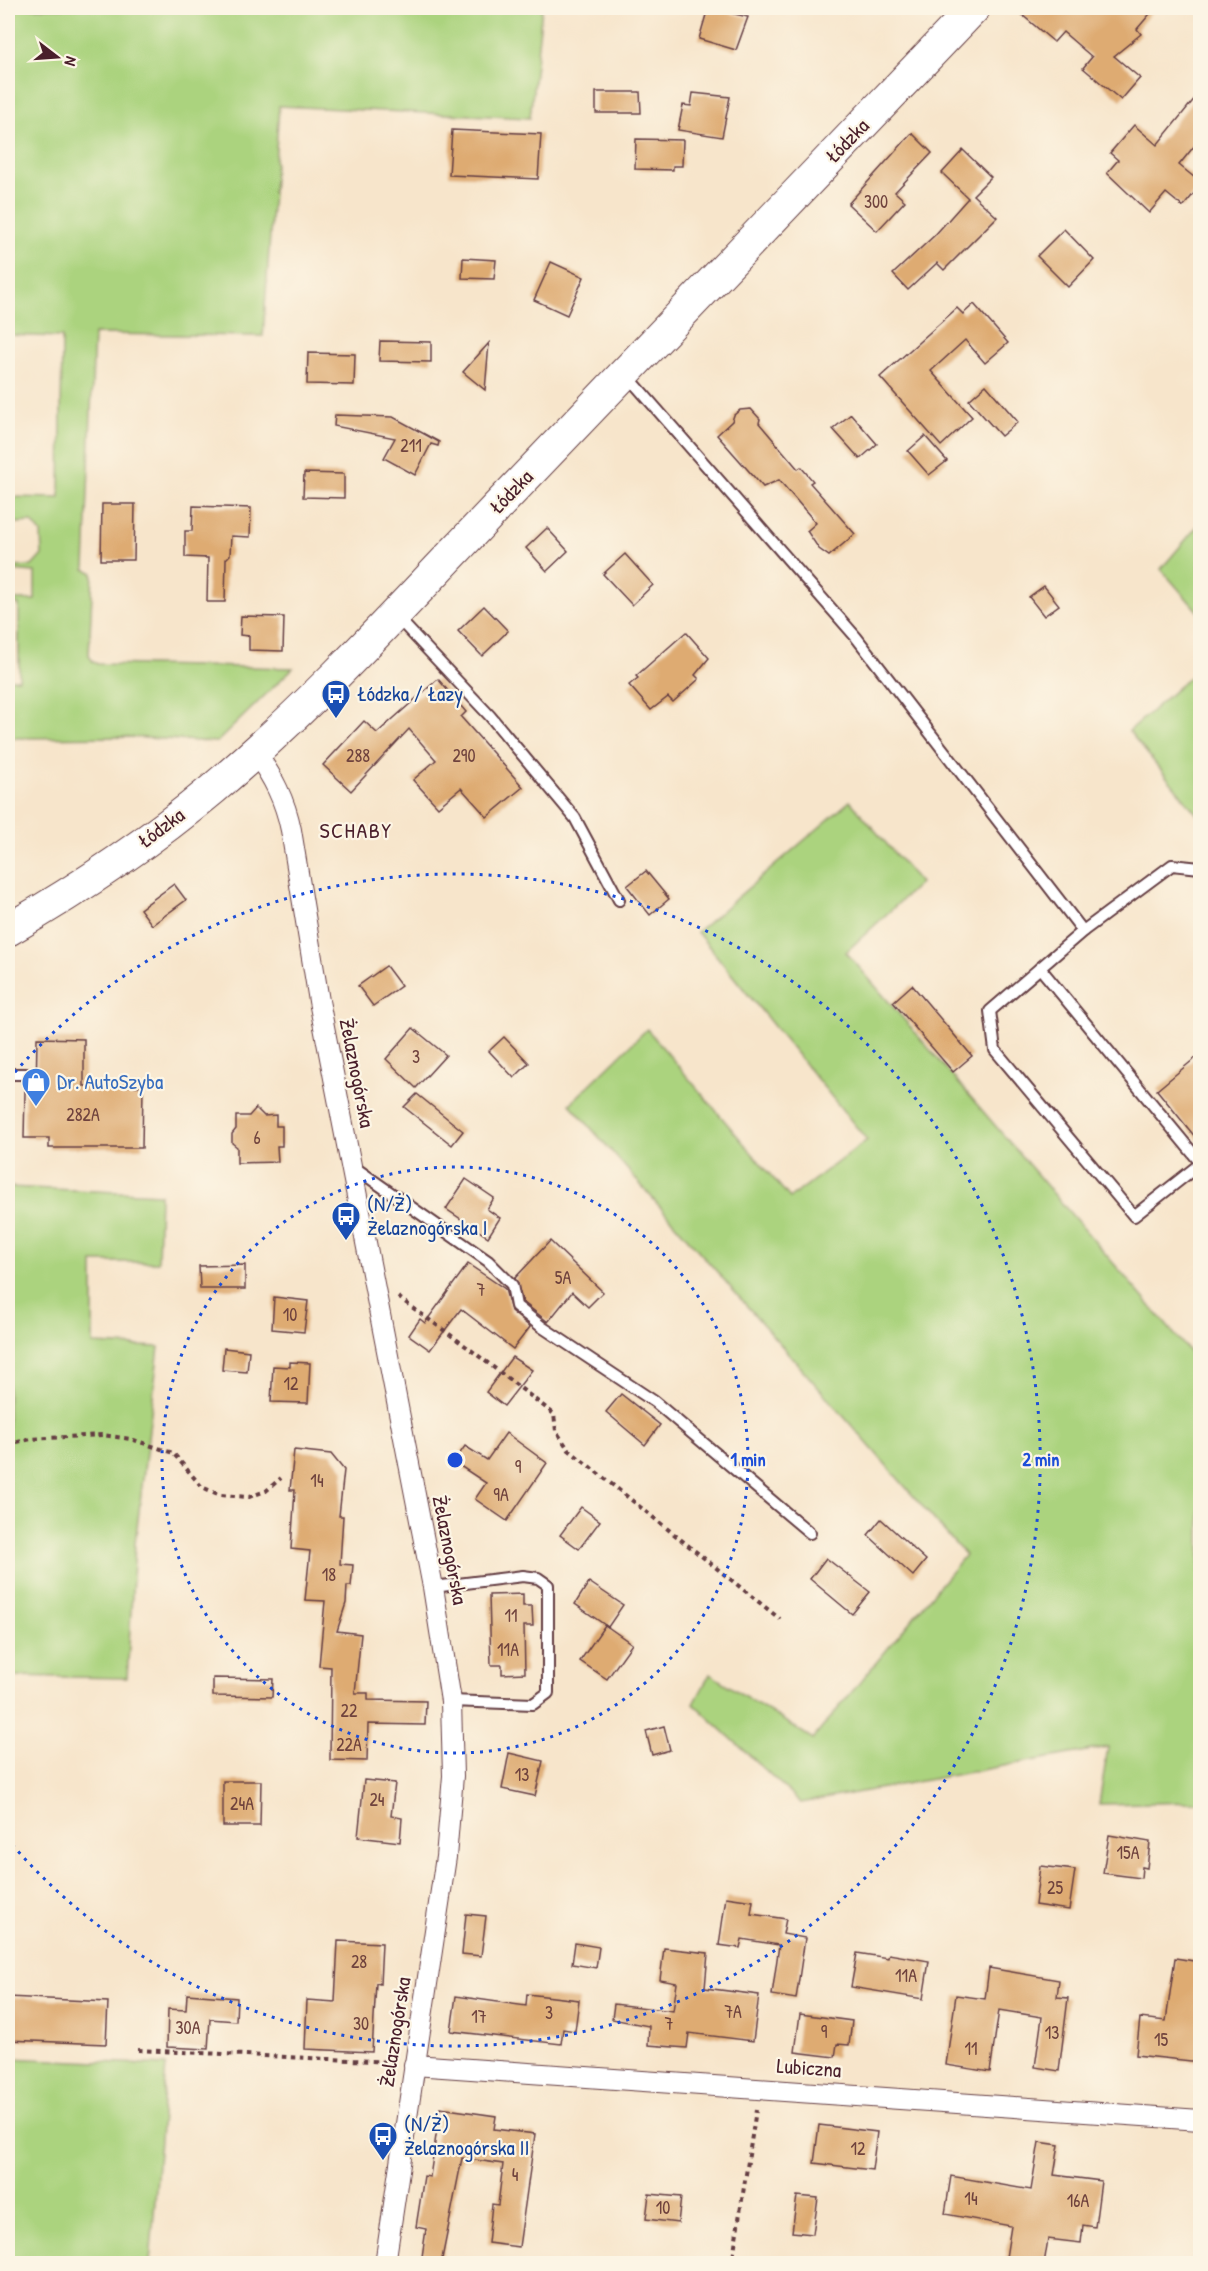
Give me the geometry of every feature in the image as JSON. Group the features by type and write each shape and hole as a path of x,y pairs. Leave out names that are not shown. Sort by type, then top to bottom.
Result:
{"main road":[{"name":"Łódzka","path":"8,930 118,860 212,790 255,752 394,614 974,8"}],"street":[{"name":"Żelaznogórska","path":"255,752 278,786 286,805 350,1164 433,1587 451,1701 453,1776 447,1847 385,2264"},
{"name":"Lubiczna","path":"414,2065 1200,2120"}],"lane":[{"path":"625,373 856,637 1083,931"},
{"path":"394,614 490,716 575,818 619,900"},
{"path":"1040,968 1200,1163 1134,1216 995,1050 990,1011 1083,931 1172,865 1200,868"},
{"path":"8,1074 26,1074"},
{"path":"350,1164 488,1261 512,1285 516,1306 542,1327 655,1402 810,1533"},
{"path":"433,1587 523,1576 538,1578 548,1586 548,1693 533,1704 451,1701"}],"path":[{"path":"373,1280 467,1347 554,1414 556,1431 569,1450 780,1619"},
{"path":"8,1443 31,1439 102,1435 131,1439 173,1453 202,1487 220,1495 249,1497 266,1491 281,1478"},
{"path":"138,2050 414,2065"},
{"path":"732,2264 759,2089"}],"green space":[{"path":"8,8 542,8 530,118 279,106 263,336 94,334 85,569 93,573 89,655 93,662 98,664 293,668 217,742 129,737 8,738 8,679 19,679 19,604 8,603 8,600 35,600 35,572 11,570 11,593 8,592 8,560 13,567 32,566 42,555 41,533 32,522 14,523 8,530 8,497 60,498 62,337 8,335"},
{"path":"1200,523 1200,614 1161,569"},
{"path":"1200,668 1200,818 1129,731"},
{"path":"850,801 920,883 846,952 1200,1364 1200,1802 1099,1804 1108,1747 801,1803 694,1704 710,1674 813,1739 965,1555 570,1104 647,1029 790,1198 867,1140 697,932"},
{"path":"8,1187 160,1194 158,1262 93,1262 93,1344 159,1347 135,1544 127,1678 8,1676"},
{"path":"8,2058 166,2065 150,2263 8,2263"}],"building":[{"path":"708,8 748,17 736,50 699,39"},
{"path":"1014,8 1155,8 1137,29 1141,34 1114,56 1140,78 1121,100 1083,68 1092,57 1063,32 1054,42"},
{"path":"596,92 640,92 641,113 596,113"},
{"path":"1200,92 1200,139 1179,165 1200,182 1200,186 1183,207 1166,193 1149,213 1107,173 1118,160 1110,153 1134,125 1157,145"},
{"path":"693,93 730,97 722,137 678,130 683,105 691,106"},
{"path":"452,130 541,134 538,179 449,175"},
{"path":"912,133 932,153 895,192 905,201 877,231 848,204"},
{"path":"636,139 683,140 682,166 673,166 673,170 635,169"},
{"path":"963,150 991,177 973,195 997,217 944,270 937,263 908,290 893,274 935,235 968,198 942,173"},
{"path":"1064,229 1094,260 1068,287 1037,256"},
{"path":"463,258 496,260 494,279 462,278"},
{"path":"551,262 584,277 567,315 534,300"},
{"path":"974,304 1008,343 985,363 965,340 931,371 972,417 941,446 880,377 957,308 963,314"},
{"path":"380,341 431,342 431,362 379,361"},
{"path":"489,343 485,390 463,372"},
{"path":"308,353 355,354 354,385 307,384"},
{"path":"986,385 1018,422 1001,436 969,400"},
{"path":"751,409 760,419 759,423 798,469 801,467 813,481 810,483 855,534 829,556 819,549 807,531 816,523 779,480 763,487 717,435 740,410"},
{"path":"851,414 877,444 860,459 833,429"},
{"path":"335,415 393,417 439,442 438,446 431,444 415,475 384,458 395,438 334,426"},
{"path":"925,436 947,461 929,475 908,451"},
{"path":"304,473 344,474 344,498 303,497"},
{"path":"102,504 135,504 134,560 101,560"},
{"path":"193,506 251,508 250,537 231,536 230,555 226,559 225,602 207,602 208,558 185,557 185,531 192,531"},
{"path":"547,528 568,551 547,571 526,548"},
{"path":"625,554 653,585 632,605 603,574"},
{"path":"1044,586 1059,605 1044,616 1029,597"},
{"path":"484,606 508,631 482,656 458,631"},
{"path":"241,616 284,617 283,651 249,650 249,636 240,635"},
{"path":"686,632 709,658 695,675 699,679 673,702 668,697 651,710 629,685 638,678 636,676"},
{"path":"438,679 466,712 461,717 523,787 487,817 461,788 438,807 413,780 436,760 409,729 351,791 323,765 364,721 377,733"},
{"path":"646,871 669,899 650,915 627,886"},
{"path":"174,884 186,900 152,925 140,909"},
{"path":"386,966 401,986 373,1006 358,986"},
{"path":"912,985 972,1056 953,1072 893,1002"},
{"path":"413,1028 446,1055 416,1088 386,1059"},
{"path":"504,1037 529,1063 514,1078 489,1051"},
{"path":"37,1038 84,1039 84,1086 143,1086 142,1148 49,1148 49,1138 24,1138 25,1091 36,1091"},
{"path":"1200,1054 1200,1143 1157,1090"},
{"path":"417,1094 463,1131 452,1145 404,1107"},
{"path":"256,1108 264,1116 276,1115 276,1126 282,1126 282,1146 277,1146 278,1162 237,1163 237,1147 232,1143 232,1134 236,1129 236,1116 249,1116"},
{"path":"466,1179 494,1198 487,1209 500,1218 488,1237 446,1209"},
{"path":"550,1241 603,1292 588,1307 572,1292 548,1322 523,1302 515,1278"},
{"path":"468,1264 505,1289 511,1311 530,1327 513,1349 461,1309 430,1350 409,1335 420,1319 425,1323"},
{"path":"245,1265 245,1289 200,1289 199,1266"},
{"path":"274,1297 308,1301 304,1332 272,1329"},
{"path":"224,1348 249,1351 247,1372 222,1370"},
{"path":"512,1357 532,1370 504,1406 486,1392"},
{"path":"290,1362 310,1363 308,1403 271,1402 273,1366 290,1367"},
{"path":"621,1394 660,1425 645,1445 606,1412"},
{"path":"506,1433 547,1463 507,1521 475,1499 486,1483 454,1462 465,1446 487,1460"},
{"path":"294,1450 331,1454 344,1470 339,1516 343,1516 340,1564 353,1565 351,1586 347,1586 346,1603 337,1631 361,1634 355,1693 368,1693 368,1700 426,1701 425,1725 368,1724 367,1761 330,1760 331,1667 319,1666 325,1601 305,1600 310,1551 291,1549 295,1490 290,1490"},
{"path":"581,1507 600,1521 579,1549 560,1535"},
{"path":"881,1519 926,1560 913,1576 868,1535"},
{"path":"826,1558 870,1592 852,1614 810,1579"},
{"path":"589,1582 623,1605 608,1627 575,1604"},
{"path":"523,1594 523,1606 532,1606 533,1626 524,1626 525,1673 502,1674 502,1665 491,1665 489,1595"},
{"path":"605,1625 632,1644 607,1679 580,1661"},
{"path":"213,1678 273,1679 272,1697 213,1696"},
{"path":"664,1726 670,1750 652,1755 646,1731"},
{"path":"509,1753 543,1761 535,1796 502,1789"},
{"path":"364,1780 395,1783 391,1816 402,1818 400,1842 358,1837"},
{"path":"223,1781 261,1781 260,1826 223,1826"},
{"path":"1109,1835 1150,1842 1147,1868 1142,1867 1141,1878 1103,1873"},
{"path":"1040,1866 1075,1870 1069,1910 1035,1905"},
{"path":"726,1897 753,1901 751,1914 786,1919 783,1934 805,1938 796,1999 772,1995 779,1945 742,1939 740,1948 719,1945"},
{"path":"466,1914 486,1916 481,1956 462,1954"},
{"path":"338,1941 382,1943 380,1984 376,1983 372,2052 305,2049 307,2000 335,2002"},
{"path":"575,1943 599,1947 596,1968 572,1964"},
{"path":"664,1948 708,1953 705,1988 759,1995 753,2041 689,2033 687,2048 648,2045 649,2026 612,2019 614,2004 673,2011 677,1983 660,1980"},
{"path":"857,1953 888,1958 889,1954 929,1961 923,1999 851,1987"},
{"path":"1175,1958 1200,1962 1200,2062 1136,2055 1140,2018 1166,2021"},
{"path":"989,1968 1059,1980 1057,1997 1068,1998 1059,2071 1035,2067 1042,2017 999,2010 990,2072 946,2065 956,1995 985,1999"},
{"path":"187,1994 237,1998 236,2021 210,2019 208,2049 167,2047 168,2009 186,2010"},
{"path":"527,1994 579,2000 575,2031 563,2029 561,2044 451,2031 456,1996 526,2006"},
{"path":"8,1997 108,2002 106,2044 8,2040"},
{"path":"800,2014 852,2021 849,2045 837,2044 835,2057 795,2052"},
{"path":"440,2108 496,2116 494,2129 535,2134 519,2247 488,2243 492,2204 498,2205 503,2164 462,2158 441,2264 421,2264 426,2229 416,2227 424,2176 430,2177"},
{"path":"819,2125 877,2132 872,2170 814,2163"},
{"path":"1039,2142 1059,2145 1054,2175 1101,2181 1095,2227 1083,2225 1081,2243 1048,2239 1044,2264 1005,2264 1011,2226 945,2214 951,2176 1031,2190"},
{"path":"649,2194 681,2197 678,2223 646,2219"},
{"path":"797,2196 818,2198 813,2234 792,2232"}],"place":[{"name":"Łódzka / Łazy","path":"336,720"},
{"name":"Dr. AutoSzyba","path":"36,1108"},
{"name":"(N/Ż) Żelaznogórska I","path":"346,1242"},
{"name":"(N/Ż) Żelaznogórska II","path":"383,2162"}],"district":[{"name":"SCHABY","path":"356,830"}]}
